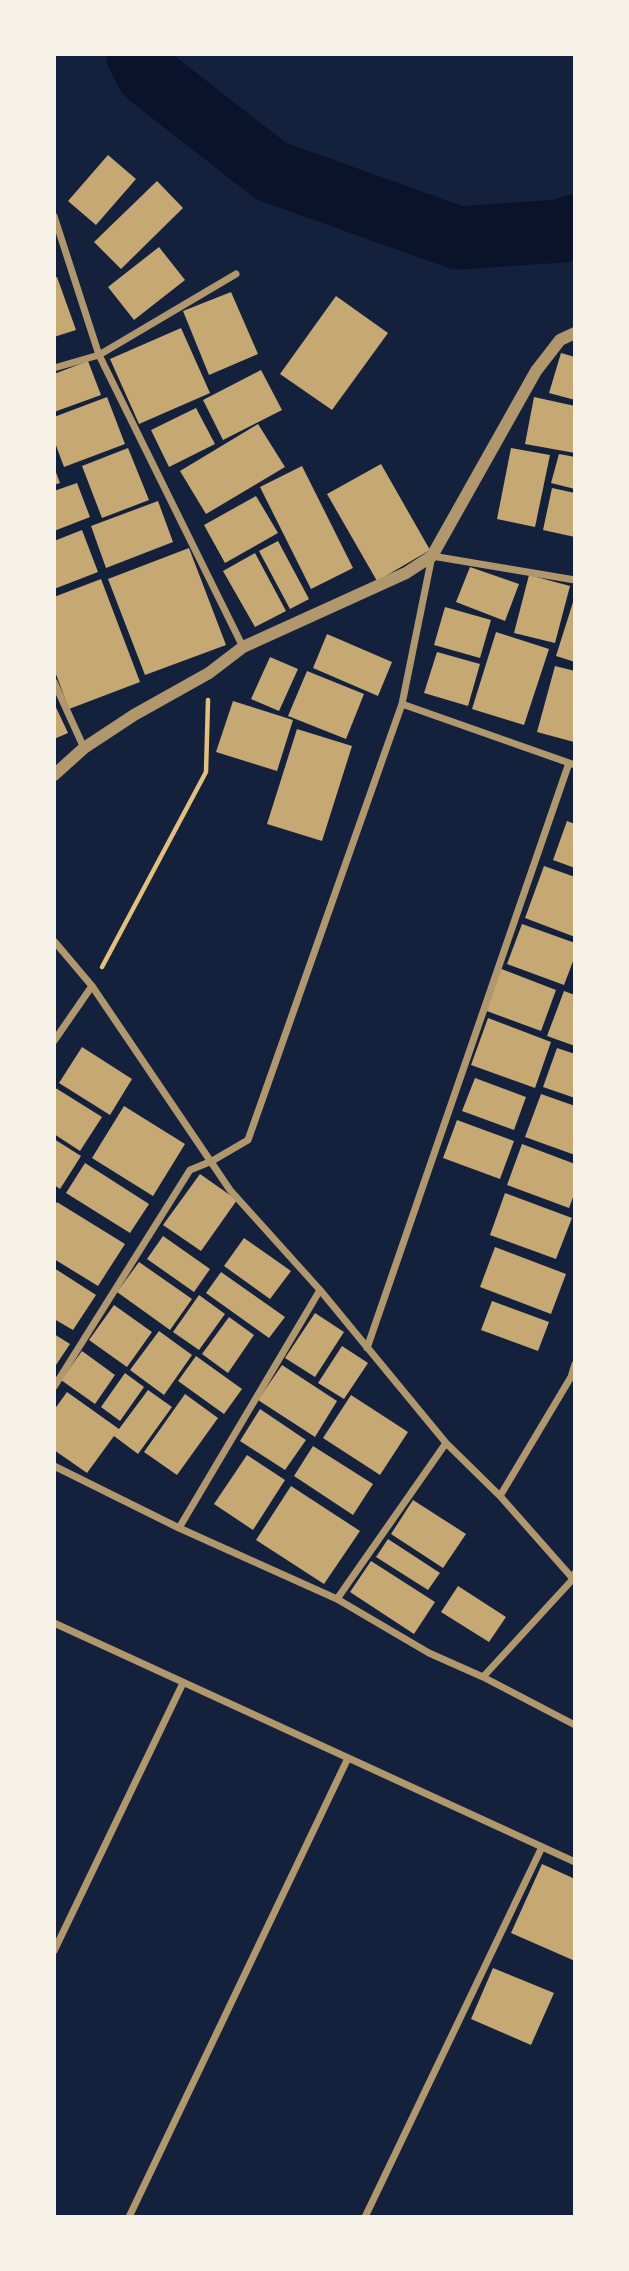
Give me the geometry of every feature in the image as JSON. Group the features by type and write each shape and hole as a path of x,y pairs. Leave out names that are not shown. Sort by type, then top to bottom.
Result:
{"street":[{"path":"54,216 99,355 243,647"},
{"path":"54,369 99,355 236,274"},
{"path":"54,1387 190,1170 212,1161 248,1140 402,704 432,555 536,371 560,340 575,332"},
{"path":"54,775 84,748 134,715 209,673 243,647 405,573 432,555 575,580"},
{"path":"54,682 84,748"},
{"path":"368,1348 572,764 402,704"},
{"path":"54,941 92,986 230,1189 320,1290 446,1443 500,1496 574,1578 483,1677"},
{"path":"54,1041 92,986"},
{"path":"179,1528 320,1290"},
{"path":"500,1496 571,1377 575,1364"},
{"path":"337,1599 446,1443"},
{"path":"54,1465 179,1528 337,1599 429,1653 483,1677 575,1725"},
{"path":"54,1623 575,1862"},
{"path":"54,1951 183,1683"},
{"path":"129,2217 348,1758"},
{"path":"365,2217 542,1847"}],"path":[{"path":"92,986 206,772 209,673"}],"building":[{"path":"108,155 136,179 96,225 68,201"},
{"path":"157,181 183,208 121,269 94,242"},
{"path":"159,247 185,280 134,320 108,287"},
{"path":"57,277 76,330 54,337 54,278"},
{"path":"231,292 258,354 209,375 183,311"},
{"path":"336,296 388,333 332,410 280,374"},
{"path":"181,328 210,393 139,424 110,359"},
{"path":"561,353 575,357 575,400 549,393"},
{"path":"88,361 101,395 54,412 54,374"},
{"path":"261,370 282,410 223,440 203,400"},
{"path":"107,397 125,444 64,467 54,440 54,417"},
{"path":"534,397 575,406 575,453 525,444"},
{"path":"196,408 215,444 169,467 151,430"},
{"path":"258,424 285,467 206,514 180,471"},
{"path":"128,448 149,500 102,518 82,466"},
{"path":"511,448 550,455 535,527 497,519"},
{"path":"559,454 575,457 575,489 551,483"},
{"path":"381,464 430,550 377,581 327,494"},
{"path":"302,466 353,568 311,589 260,487"},
{"path":"54,467 60,483 54,485"},
{"path":"77,483 90,517 54,531 54,491"},
{"path":"552,488 575,493 575,537 543,530"},
{"path":"256,496 278,533 225,563 204,525"},
{"path":"158,501 173,542 106,568 91,526"},
{"path":"82,530 98,572 54,589 54,541"},
{"path":"278,541 309,599 290,609 259,551"},
{"path":"189,548 226,645 145,675 108,579"},
{"path":"255,553 286,611 255,627 223,571"},
{"path":"470,567 519,584 505,621 456,602"},
{"path":"529,575 570,586 555,643 514,633"},
{"path":"101,579 140,682 69,709 54,669 54,597"},
{"path":"575,599 575,662 556,656"},
{"path":"445,607 491,620 480,658 434,645"},
{"path":"496,632 549,649 524,725 472,709"},
{"path":"327,634 392,662 378,696 313,668"},
{"path":"437,652 480,664 468,706 424,693"},
{"path":"270,657 298,669 279,711 251,699"},
{"path":"555,666 575,671 574,742 537,732"},
{"path":"307,671 364,694 346,739 288,716"},
{"path":"233,701 293,720 277,771 216,752"},
{"path":"54,703 68,733 54,739"},
{"path":"297,729 352,746 322,841 267,824"},
{"path":"567,821 575,824 575,868 553,860"},
{"path":"544,866 575,877 575,937 525,918"},
{"path":"522,924 575,943 575,956 564,985 507,964"},
{"path":"499,968 556,990 541,1031 484,1010"},
{"path":"564,991 575,995 575,1046 547,1036"},
{"path":"488,1018 551,1042 535,1088 471,1065"},
{"path":"82,1047 132,1079 110,1115 59,1083"},
{"path":"557,1048 575,1054 575,1098 543,1087"},
{"path":"475,1078 526,1097 514,1130 462,1111"},
{"path":"54,1087 102,1117 80,1151 54,1134"},
{"path":"541,1094 575,1106 575,1155 525,1137"},
{"path":"124,1106 185,1144 153,1196 92,1158"},
{"path":"457,1120 514,1141 500,1179 443,1158"},
{"path":"54,1139 81,1156 60,1189 54,1185"},
{"path":"522,1144 575,1164 575,1192 569,1208 507,1185"},
{"path":"85,1163 149,1204 130,1233 66,1193"},
{"path":"200,1174 237,1200 201,1251 163,1225"},
{"path":"505,1193 572,1218 556,1259 490,1235"},
{"path":"57,1202 125,1244 98,1286 54,1259 54,1207"},
{"path":"163,1236 210,1269 194,1292 147,1259"},
{"path":"244,1238 291,1271 270,1299 224,1266"},
{"path":"495,1247 566,1274 551,1314 480,1287"},
{"path":"139,1262 192,1299 170,1330 117,1292"},
{"path":"54,1268 96,1295 73,1330 54,1319"},
{"path":"221,1272 285,1317 269,1338 206,1293"},
{"path":"199,1295 225,1314 199,1350 173,1332"},
{"path":"492,1301 549,1322 538,1351 481,1330"},
{"path":"114,1305 152,1332 127,1367 89,1340"},
{"path":"315,1313 344,1332 315,1377 285,1358"},
{"path":"229,1317 254,1335 228,1373 202,1354"},
{"path":"159,1331 192,1355 164,1395 130,1370"},
{"path":"54,1334 70,1344 54,1368"},
{"path":"342,1346 368,1363 344,1399 318,1383"},
{"path":"82,1351 115,1375 95,1404 61,1380"},
{"path":"196,1356 242,1389 224,1414 178,1381"},
{"path":"282,1365 337,1401 315,1437 258,1400"},
{"path":"125,1373 144,1387 120,1421 101,1407"},
{"path":"148,1390 172,1407 138,1454 114,1436 87,1473 54,1450 54,1410 67,1392 119,1429"},
{"path":"185,1394 218,1418 177,1475 144,1452"},
{"path":"351,1395 408,1432 380,1475 323,1438"},
{"path":"260,1409 306,1440 285,1470 240,1441"},
{"path":"313,1446 373,1484 353,1515 294,1476"},
{"path":"247,1455 285,1480 253,1530 214,1504"},
{"path":"291,1486 360,1531 324,1584 256,1540"},
{"path":"413,1500 466,1534 443,1568 391,1534"},
{"path":"388,1539 440,1573 428,1590 376,1557"},
{"path":"371,1561 435,1602 414,1634 350,1592"},
{"path":"458,1586 506,1617 489,1642 441,1612"},
{"path":"542,1864 575,1879 575,1961 511,1933"},
{"path":"493,1968 554,1993 531,2045 471,2019"}],"waterway":[{"path":"137,54 148,75 271,171 458,238 561,231 575,226"}]}
